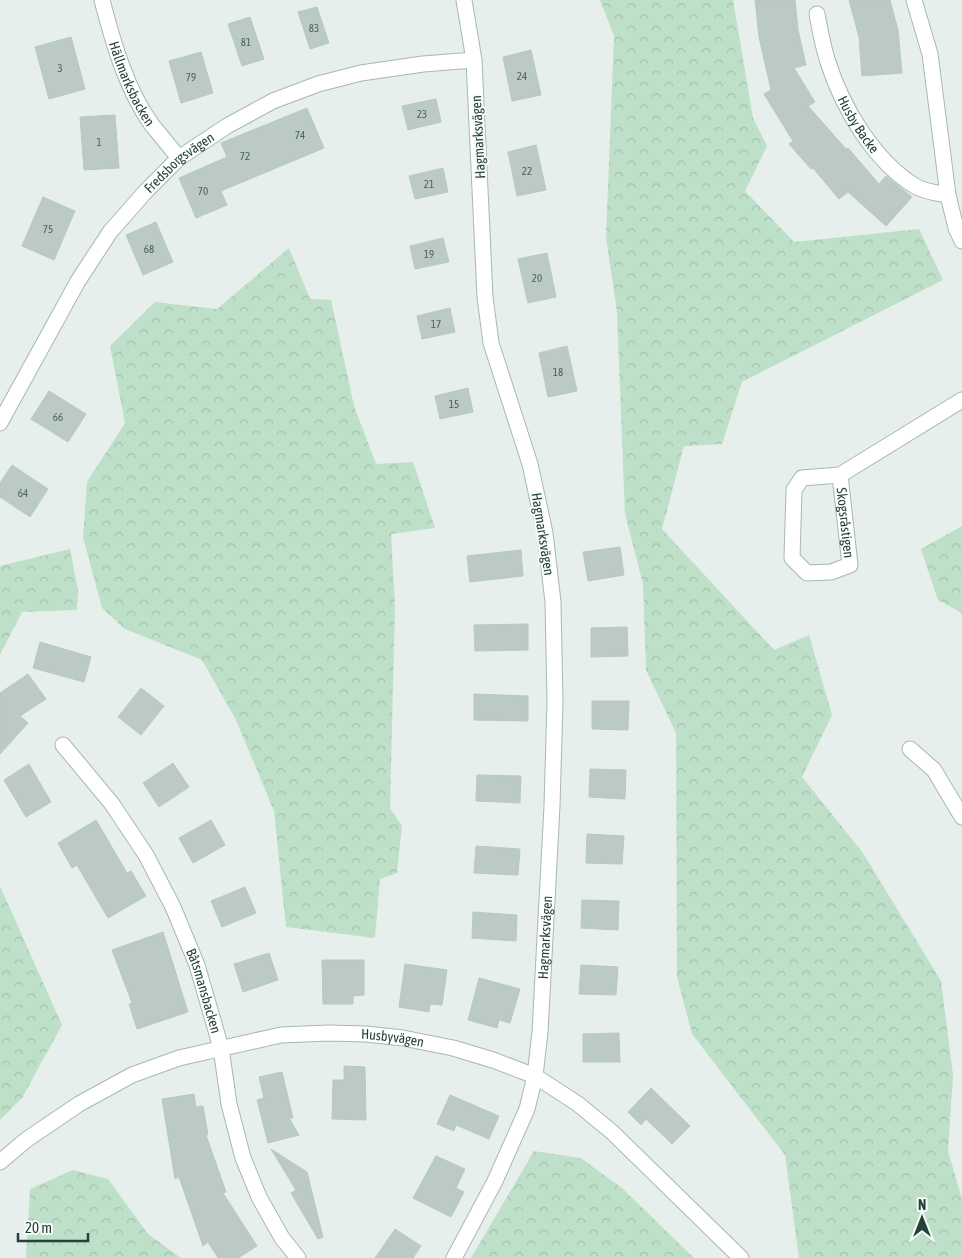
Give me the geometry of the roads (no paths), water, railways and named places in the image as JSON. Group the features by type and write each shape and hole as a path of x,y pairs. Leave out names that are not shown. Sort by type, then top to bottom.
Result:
{"street":[{"name":"Hällmarksbacken","path":"102,0 112,38 132,89 151,124 179,158"},
{"name":"Hagmarksvägen","path":"464,0 474,60 485,297 491,343 530,464 545,533 553,602 555,702 552,806 540,1032 535,1076"},
{"path":"914,0 930,54 948,195 956,228 962,241"},
{"name":"Husby Backe","path":"817,14 828,62 846,107 868,142 896,171 916,187 948,195"},
{"name":"Fredsborgsvägen","path":"0,423 78,282 110,232 146,191 179,158 227,126 273,101 318,84 360,73 423,64 474,60"},
{"name":"Skogsråstigen","path":"840,475 850,565 830,572 807,574 792,558 794,490 802,478 840,475 962,400"},
{"name":"Båtsmansbacken","path":"63,745 112,804 146,855 173,907 197,965 221,1048 229,1104 243,1158 259,1197 282,1238 298,1258"},
{"path":"910,749 934,770 962,817"},
{"name":"Husbyvägen","path":"0,1162 26,1140 80,1104 132,1075 178,1058 281,1035 328,1033 366,1034 403,1038 453,1048 494,1060 535,1076 578,1104 612,1132 741,1258"},
{"path":"454,1258 495,1181 527,1108 535,1076"}]}
